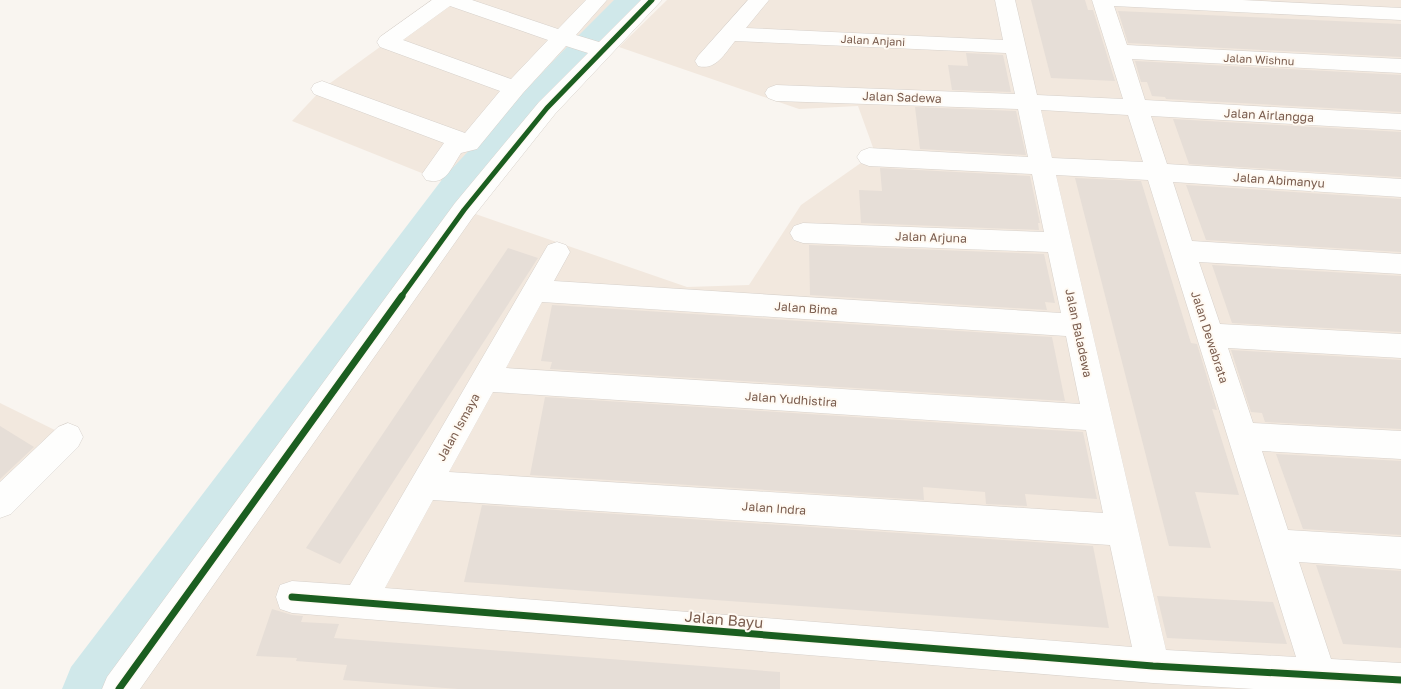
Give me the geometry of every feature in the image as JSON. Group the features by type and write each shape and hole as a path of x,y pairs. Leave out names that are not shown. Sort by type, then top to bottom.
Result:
{"street":[{"path":"448,0 442,2 388,42 515,88"},
{"path":"452,0 494,6 562,36 597,48"},
{"path":"434,174 453,147 469,143 515,88 597,0"},
{"path":"120,689 464,210 597,48 652,0"},
{"path":"706,61 759,0"},
{"name":"Jalan Baladewa","path":"1005,0 1153,666"},
{"name":"Jalan Dewabrata","path":"1102,0 1319,674"},
{"path":"1110,0 1401,14"},
{"name":"Jalan Anjani","path":"730,34 1016,47"},
{"name":"Jalan Wishnu","path":"1118,51 1401,66"},
{"path":"322,90 469,143"},
{"name":"Jalan Sadewa","path":"776,93 1136,108"},
{"name":"Jalan Airlangga","path":"1136,108 1401,122"},
{"name":"Jalan Abimanyu","path":"869,157 1157,172 1401,188"},
{"name":"Jalan Arjuna","path":"804,233 1059,242"},
{"path":"1182,251 1401,264"},
{"name":"Jalan Ismaya","path":"359,602 557,252"},
{"name":"Jalan Bima","path":"534,291 1077,325"},
{"path":"1210,335 1401,346"},
{"name":"Jalan Yudhistira","path":"485,379 1098,418"},
{"path":"1242,436 1401,445"},
{"path":"0,503 68,437"},
{"name":"Jalan Indra","path":"425,485 1123,530"},
{"path":"1277,544 1401,553"},
{"name":"Jalan Bayu","path":"292,597 1153,666 1219,679 1256,680 1319,674 1401,680"}],"shaded area":[{"path":"448,0 634,0 459,188 292,121 322,89 442,2"},
{"path":"667,0 1401,0 1401,689 119,689 464,210 687,287 749,285 801,205 875,153 858,106 799,109 619,47"},
{"path":"0,403 71,438 0,511"}],"green space":[{"path":"634,0 652,0 547,108 119,689 93,689 248,480 459,188 570,66"}],"building":[{"path":"1031,0 1085,0 1088,10 1093,10 1115,81 1051,78"},
{"path":"1118,11 1401,24 1401,57 1128,43"},
{"path":"966,53 1003,55 1011,92 952,90 948,65 968,66"},
{"path":"1135,61 1401,75 1401,112 1166,99 1165,97 1152,96 1147,82 1141,82"},
{"path":"915,107 1016,111 1026,155 920,149"},
{"path":"1173,119 1401,132 1401,177 1189,164"},
{"path":"880,168 1030,176 1040,223 1038,223 1039,230 861,223 859,190 882,191"},
{"path":"1075,178 1141,181 1191,343 1197,344 1217,410 1212,409 1239,495 1195,492 1211,548 1169,546"},
{"path":"1186,185 1401,199 1401,252 1206,240"},
{"path":"809,245 1044,254 1055,303 1045,302 1047,310 810,295"},
{"path":"508,248 538,258 340,564 306,548"},
{"path":"1212,265 1401,276 1401,332 1232,323"},
{"path":"552,305 1052,337 1065,401 550,369 552,362 541,361"},
{"path":"1231,350 1401,360 1401,429 1265,422 1262,413 1251,412"},
{"path":"545,397 1083,432 1097,499 1025,494 1027,506 986,504 985,492 923,487 924,500 530,475"},
{"path":"0,426 34,447 0,479"},
{"path":"1276,454 1401,461 1401,535 1303,529"},
{"path":"482,505 1093,546 1109,628 464,582"},
{"path":"1316,565 1401,571 1401,648 1343,644"},
{"path":"1157,596 1273,602 1287,644 1167,638"},
{"path":"272,609 303,616 301,622 339,624 334,638 780,672 780,689 458,689 343,680 347,665 296,661 297,658 256,656"}],"waterway":[{"path":"93,689 163,596 459,188 570,66 634,0"}],"cycle path":[{"path":"119,689 464,210 547,108 652,0"},
{"path":"292,597 1153,666 1401,680"}]}
